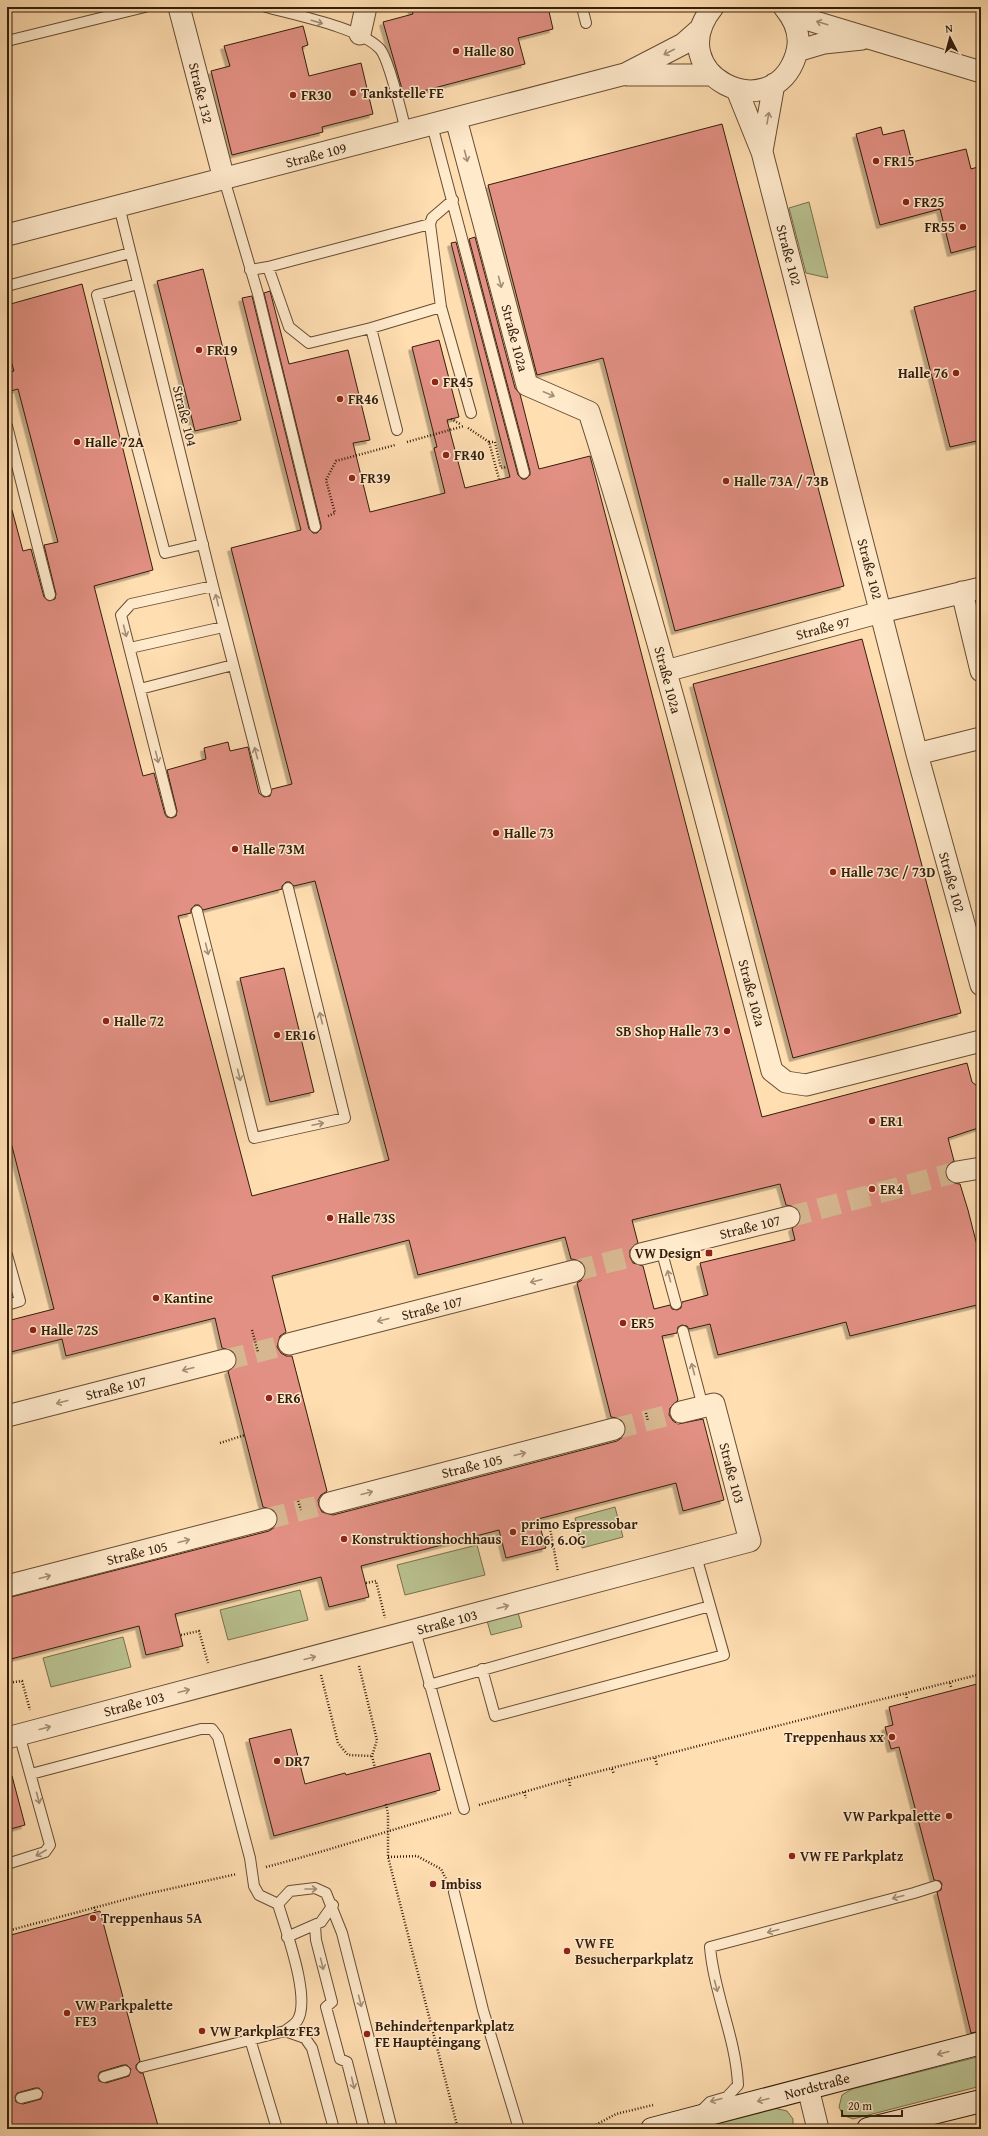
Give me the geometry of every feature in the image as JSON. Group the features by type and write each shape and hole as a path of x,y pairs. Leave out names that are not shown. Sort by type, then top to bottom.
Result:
{"street":[{"name":"Straße 132","path":"179,7 224,179"},
{"path":"360,34 366,7"},
{"path":"713,7 705,16 700,29 699,52 704,64 711,75 723,84 737,90 756,91 774,84 787,73 798,51 796,27 786,10"},
{"path":"786,10 981,72"},
{"path":"625,74 683,44 700,29"},
{"path":"798,51 824,43 873,38"},
{"name":"Straße 109","path":"7,235 625,74"},
{"path":"625,74 711,75"},
{"name":"Straße 102","path":"762,152 774,84"},
{"name":"Straße 102","path":"737,90 762,152 882,612 917,754 981,985"},
{"name":"Straße 102a","path":"456,119 527,385 590,412 620,507 666,671 772,1070 786,1082 806,1085 981,1041"},
{"path":"971,590 981,671"},
{"name":"Straße 97","path":"666,671 882,612 971,590"},
{"path":"917,754 981,738"},
{"path":"957,1172 981,1168"},
{"name":"Straße 107","path":"641,1254 789,1217"},
{"name":"Straße 107","path":"289,1344 574,1271"},
{"name":"Straße 107","path":"7,1416 225,1360"},
{"path":"681,1412 708,1405"},
{"name":"Straße 103","path":"20,1734 750,1541 708,1405"},
{"name":"Straße 105","path":"330,1503 614,1429"},
{"name":"Straße 105","path":"7,1586 266,1519"},
{"name":"Nordstraße","path":"652,2129 981,2043"},
{"path":"808,2088 818,2129"},
{"path":"872,2129 981,2101"}],"lane":[{"path":"7,41 119,10 145,7"},
{"path":"266,7 360,34 381,50 390,75 406,131"},
{"path":"582,7 586,23"},
{"path":"432,124 524,473"},
{"path":"224,179 258,294 315,527"},
{"path":"453,200 432,218 430,224 441,307 471,413"},
{"name":"Straße 104","path":"119,206 223,627 266,791"},
{"path":"250,270 268,267 430,224"},
{"path":"7,286 130,253"},
{"path":"268,267 289,327 310,343 371,328 441,307"},
{"path":"138,284 98,295 164,553 203,544"},
{"path":"371,328 397,430"},
{"path":"7,426 50,595"},
{"path":"171,812 122,615 131,604 213,586"},
{"path":"130,648 223,627"},
{"path":"140,689 233,665"},
{"path":"197,911 254,1138 345,1118 288,888"},
{"path":"661,1249 676,1304"},
{"path":"7,1255 20,1301 7,1305"},
{"path":"683,1331 708,1405"},
{"path":"482,1669 495,1716 724,1655 696,1556"},
{"path":"429,1684 710,1606"},
{"path":"415,1630 464,1809"},
{"path":"31,1774 201,1730 212,1729 218,1737 250,1858 250,1871 259,1895 278,1904 302,1990 302,2008 297,2021 285,2031 142,2066"},
{"path":"7,1864 45,1852 50,1845 20,1734"},
{"path":"694,2118 710,2102 727,2097 738,2085 737,2061 712,1971 710,1947 936,1886"},
{"path":"278,1904 290,1891 315,1888 326,1892 342,1933 392,2129"},
{"path":"454,1892 483,2010 519,2129"},
{"path":"288,1937 322,1922 332,1905"},
{"path":"315,1926 316,1940 332,2002 326,2007 340,2059 347,2062 364,2129"},
{"path":"285,2031 305,2038 312,2048 334,2129"},
{"path":"250,2039 277,2129"},
{"path":"104,2077 122,2072"},
{"path":"22,2098 37,2094"}],"path":[{"path":"451,420 488,442 495,442 501,468 508,467"},
{"path":"488,442 499,479"},
{"path":"326,480 334,513 328,516"},
{"path":"252,1330 258,1352"},
{"path":"646,1413 648,1421"},
{"path":"220,1443 245,1435"},
{"path":"298,1501 301,1510"},
{"path":"541,1530 550,1528 561,1592"},
{"path":"366,1583 376,1581 389,1636"},
{"path":"181,1635 199,1631 213,1683"},
{"path":"354,1646 377,1740 372,1756 375,1768"},
{"path":"316,1656 338,1743 348,1755 372,1756"},
{"path":"7,1931 142,1895 250,1871 337,1848 388,1831 524,1792 655,1758 744,1737 818,1716 863,1707 981,1674"},
{"path":"7,1683 22,1681 20,1734"},
{"path":"950,1683 951,1687"},
{"path":"906,1694 907,1699"},
{"path":"818,1716 819,1720"},
{"path":"655,1758 657,1765"},
{"path":"612,1769 614,1774"},
{"path":"569,1780 570,1786"},
{"path":"524,1792 526,1798"},
{"path":"386,1804 388,1814 388,1857 458,2129"},
{"path":"388,1857 417,1856 441,1869 454,1892"},
{"path":"94,1908 96,1912"}],"green space":[{"path":"809,202 828,278 806,273 789,208"},
{"path":"615,1507 623,1537 582,1548 575,1518"},
{"path":"477,1545 485,1575 405,1595 397,1565"},
{"path":"300,1590 308,1620 228,1640 220,1610"},
{"path":"517,1609 522,1627 491,1635 486,1617"},
{"path":"123,1637 131,1667 51,1687 43,1658"},
{"path":"981,2056 981,2086 853,2119 843,2115 839,2107 842,2095 852,2089"},
{"path":"774,2108 787,2111 793,2119 793,2129 695,2129"}],"building":[{"name":"Halle 80","path":"411,7 548,7 553,29 518,38 525,64 404,96 383,22 413,14"},
{"name":"FR30","path":"303,26 308,45 302,47 309,76 361,63 373,114 322,127 323,132 232,155 211,71 230,66 224,46"},
{"name":"Halle 73A / 73B","path":"722,124 844,586 675,631 603,358 537,375 488,185"},
{"path":"881,127 883,135 904,130 912,162 966,149 971,169 981,166 981,245 951,253 940,209 880,225 856,134"},
{"path":"475,237 515,388 520,394 539,469 590,456 762,1117 967,1063 972,1082 977,1086 981,1098 981,1127 948,1138 954,1161 946,1167 945,1174 952,1183 960,1184 968,1210 981,1261 981,1304 850,1336 846,1322 718,1355 710,1324 689,1329 687,1326 682,1325 678,1327 677,1333 662,1336 678,1400 670,1408 669,1415 673,1421 678,1424 703,1419 724,1500 683,1511 676,1483 538,1519 546,1548 506,1558 499,1530 361,1566 369,1597 329,1607 321,1577 175,1614 183,1646 146,1655 139,1626 7,1660 7,1598 269,1531 275,1527 278,1516 274,1510 263,1507 228,1371 236,1364 236,1357 233,1351 222,1348 215,1318 66,1356 62,1339 7,1353 7,1321 54,1309 7,1127 7,510 12,510 23,551 31,549 44,597 49,601 55,599 56,594 44,545 58,542 18,389 7,392 7,373 14,371 7,347 7,305 82,284 153,570 94,586 143,776 154,773 165,814 167,817 172,818 176,816 177,811 167,770 206,759 204,748 228,742 230,751 248,747 259,793 264,797 270,796 272,789 292,784 231,548 301,530 242,298 252,296 309,529 313,533 317,533 321,529 321,525 264,293 270,291 289,364 348,350 370,440 353,443 370,512 445,493 434,448 437,447 412,347 439,340 459,417 447,420 465,488 510,477 451,243 456,242 518,475 522,479 526,479 530,475 530,471 469,239","holes":["315,881 389,1160 252,1196 178,916 191,913 191,909 195,905 199,905 203,910 282,889 282,886 286,882 290,882 294,886","780,1184 786,1205 793,1206 800,1214 800,1221 792,1228 795,1240 700,1263 708,1295 682,1302 681,1308 677,1310 672,1309 670,1305 654,1309 643,1266 633,1263 630,1257 630,1250 638,1243 632,1220","565,1237 571,1259 578,1260 585,1268 585,1275 582,1280 577,1283 611,1417 618,1418 625,1426 626,1432 623,1437 617,1441 333,1515 322,1512 318,1500 321,1495 327,1491 292,1356 286,1356 281,1353 277,1347 280,1336 286,1332 272,1276 409,1240 418,1275"]},
{"name":"FR19","path":"203,269 241,420 195,431 157,281"},
{"name":"Halle 76","path":"981,289 981,440 950,447 914,307"},
{"name":"Halle 73C / 73D","path":"862,639 961,1013 793,1058 693,684"},
{"name":"ER16","path":"284,968 314,1092 270,1102 240,978"},
{"name":"VW Parkpalette","path":"981,1683 981,2031 971,2033 937,1892 941,1890 942,1884 940,1881 934,1880 899,1747 891,1749 885,1727 893,1725 889,1707"},
{"path":"291,1729 305,1784 430,1753 440,1790 274,1836 249,1739"},
{"path":"12,1776 25,1825 7,1830 7,1777"},
{"name":"VW Parkpalette FE3","path":"100,1911 140,2061 136,2065 136,2069 140,2073 143,2073 159,2129 7,2129 7,1936","holes":["127,2065 131,2069 129,2076 106,2083 99,2081 98,2076 100,2072","39,2088 43,2092 41,2099 23,2104 16,2102 15,2097 17,2093"]}],"tunnel":[{"path":"789,1217 957,1172"},
{"path":"574,1271 641,1254"},
{"path":"225,1360 289,1344"},
{"path":"614,1429 681,1412"},
{"path":"266,1519 330,1503"}],"place":[{"name":"Halle 80","path":"456,51"},
{"name":"Tankstelle FE","path":"353,93"},
{"name":"FR30","path":"293,95"},
{"name":"FR15","path":"876,161"},
{"name":"FR25","path":"906,202"},
{"name":"FR55","path":"963,227"},
{"name":"FR19","path":"199,350"},
{"name":"Halle 76","path":"956,373"},
{"name":"FR45","path":"435,382"},
{"name":"FR46","path":"340,399"},
{"name":"Halle 72A","path":"77,442"},
{"name":"FR40","path":"446,455"},
{"name":"FR39","path":"352,478"},
{"name":"Halle 73A / 73B","path":"726,481"},
{"name":"Halle 73","path":"496,833"},
{"name":"Halle 73M","path":"235,849"},
{"name":"Halle 73C / 73D","path":"833,872"},
{"name":"Halle 72","path":"106,1021"},
{"name":"SB Shop Halle 73","path":"727,1031"},
{"name":"ER16","path":"277,1035"},
{"name":"ER1","path":"872,1121"},
{"name":"ER4","path":"872,1189"},
{"name":"Halle 73S","path":"330,1218"},
{"name":"VW Design","path":"709,1253"},
{"name":"Kantine","path":"156,1298"},
{"name":"ER5","path":"623,1323"},
{"name":"Halle 72S","path":"33,1330"},
{"name":"ER6","path":"269,1398"},
{"name":"primo Espressobar E106, 6.OG","path":"513,1532"},
{"name":"Konstruktionshochhaus","path":"344,1539"},
{"name":"Treppenhaus xx","path":"892,1737"},
{"name":"DR7","path":"277,1761"},
{"name":"VW Parkpalette","path":"949,1816"},
{"name":"VW FE Parkplatz","path":"792,1856"},
{"name":"Imbiss","path":"433,1884"},
{"name":"Treppenhaus 5A","path":"93,1918"},
{"name":"VW FE Besucherparkplatz","path":"567,1951"},
{"name":"VW Parkpalette FE3","path":"67,2013"},
{"name":"VW Parkplatz FE3","path":"202,2031"},
{"name":"Behindertenparkplatz FE Haupteingang","path":"367,2034"}]}
